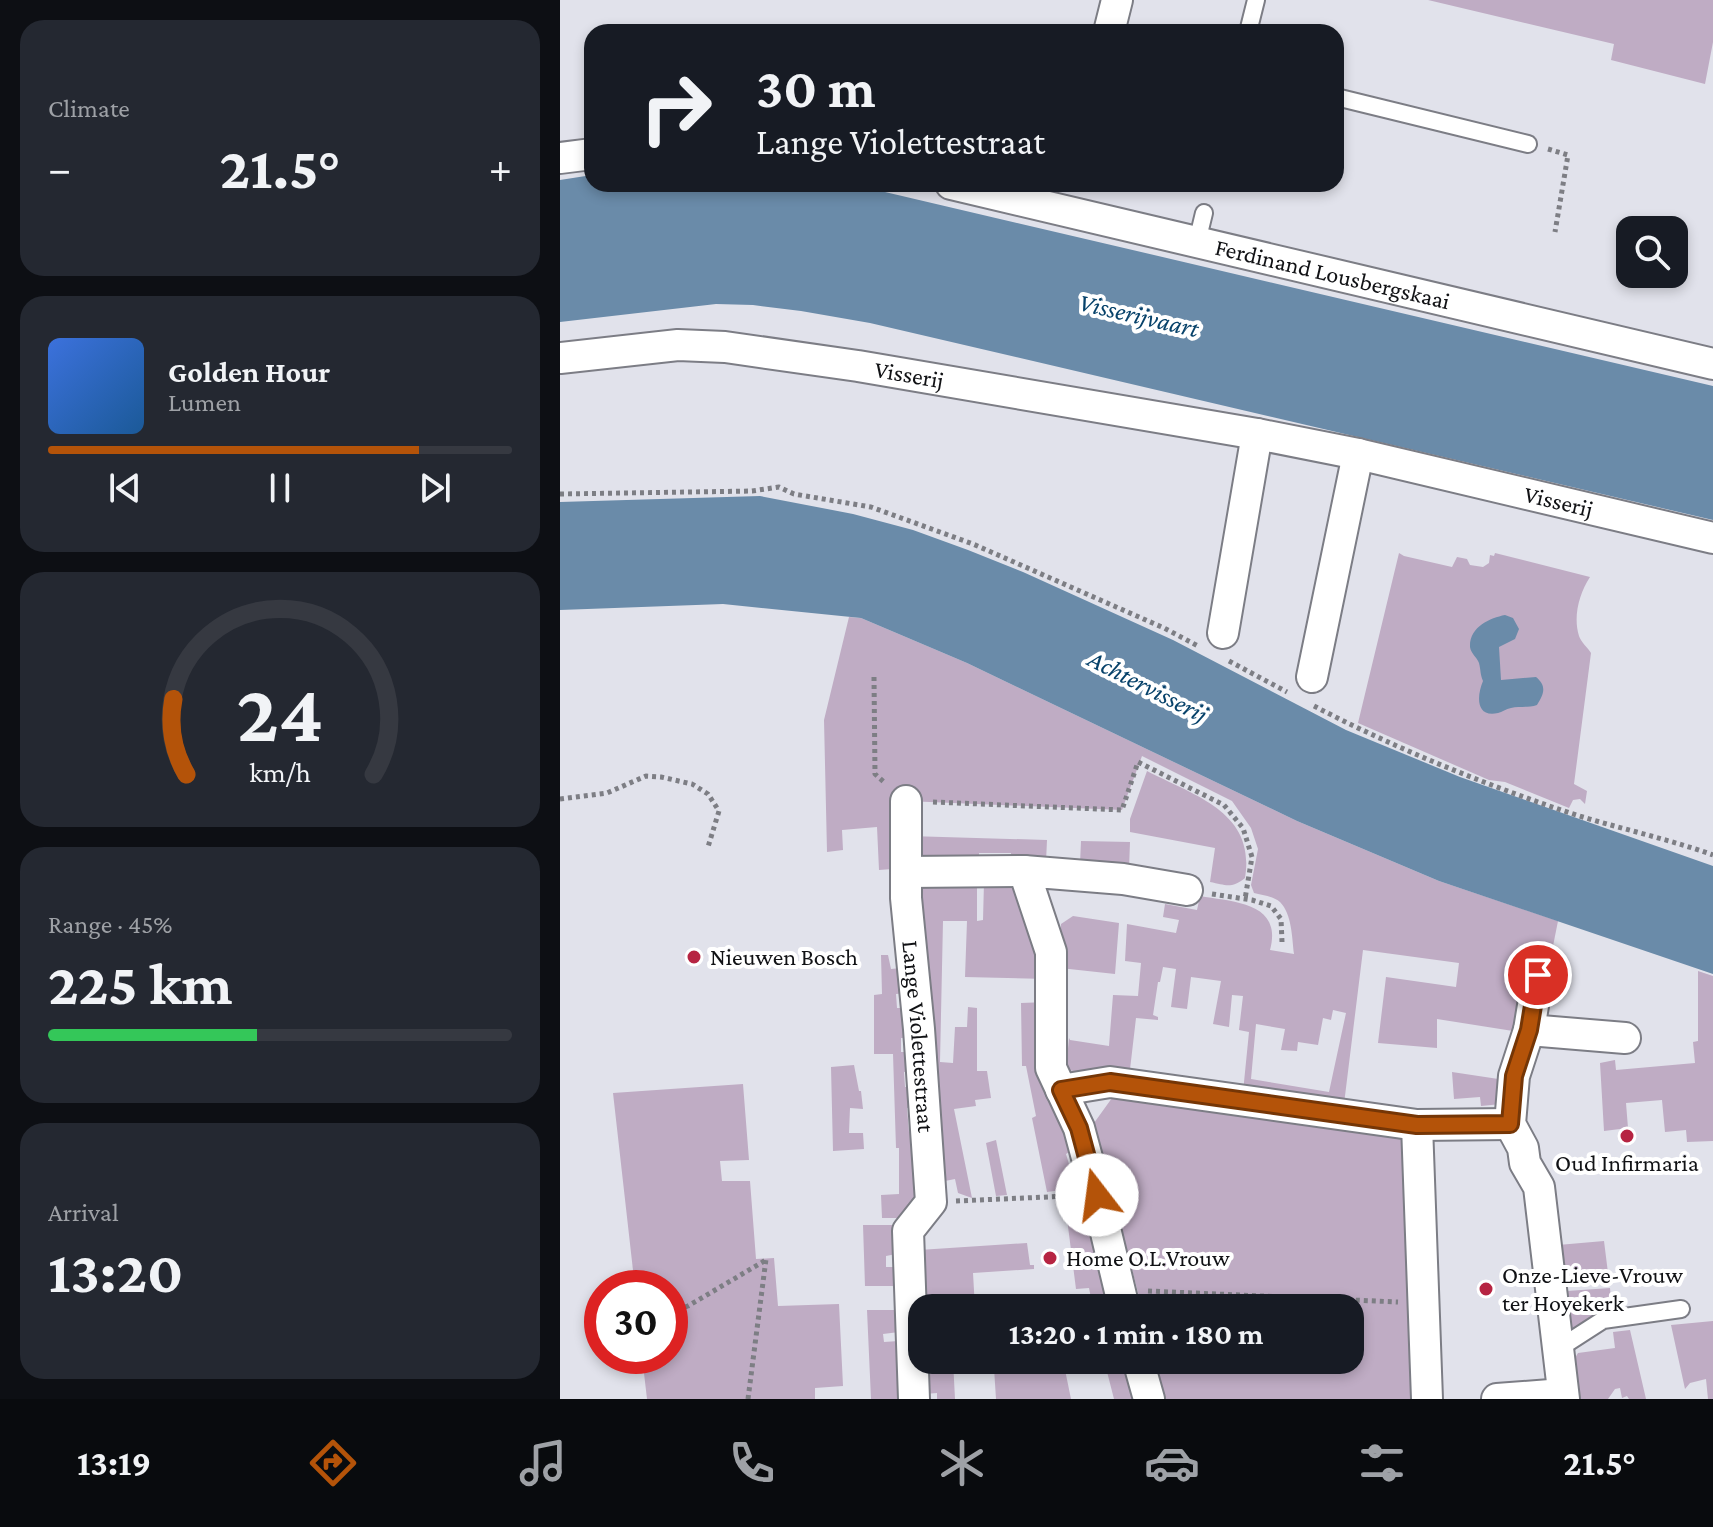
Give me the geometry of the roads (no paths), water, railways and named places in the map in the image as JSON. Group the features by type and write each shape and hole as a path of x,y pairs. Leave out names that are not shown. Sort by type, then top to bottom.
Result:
{"street":[{"path":"1111,24 1117,0"},
{"path":"560,158 584,155"},
{"name":"Ferdinand Lousbergskaai","path":"1018,192 1068,198 1200,228 1713,364"},
{"name":"Visserij","path":"560,358 678,345 725,347 858,366 1358,454 1713,538"},
{"path":"1218,647 1257,434"},
{"path":"1308,693 1358,454"},
{"name":"Lange Violettestraat","path":"906,801 906,911 919,1029 931,1202 908,1231 914,1399"},
{"path":"907,872 1024,871 1123,879 1187,890"},
{"path":"1024,871 1051,952 1051,1068 1079,1128 1120,1294"},
{"path":"1497,1399 1564,1396 1539,1187 1525,1163 1523,1148 1510,1124 1514,1076 1529,1030 1538,975"},
{"path":"1529,1030 1625,1038"},
{"path":"1061,1090 1110,1082 1417,1125 1510,1124"},
{"path":"1417,1125 1427,1399"},
{"path":"1142,1374 1149,1399"}],"lane":[{"path":"1250,24 1256,0"},
{"path":"1344,99 1528,144"},
{"path":"1558,1349 1603,1320 1681,1309"}],"water":[{"name":"Visserijvaart","path":"584,176 584,192 885,192 1713,386 1713,520 870,323 801,311 716,304 560,322 560,180"},
{"name":"Achtervisserij","path":"760,496 853,514 913,530 968,550 1173,640 1346,730 1460,777 1713,866 1713,974 1439,881 1297,821 967,663 861,618 723,604 560,610 560,502"},
{"path":"1505,615 1513,618 1519,629 1515,639 1499,647 1501,680 1536,677 1543,690 1537,705 1514,707 1491,714 1485,712 1480,704 1483,681 1479,663 1471,649 1471,640 1482,625"}],"place":[{"name":"Nieuwen Bosch","path":"694,957"},
{"name":"Oud Infirmaria","path":"1627,1136"},
{"name":"Home O.L.Vrouw","path":"1050,1258"},
{"name":"Onze-Lieve-Vrouw ter Hoyekerk","path":"1486,1289"}]}
